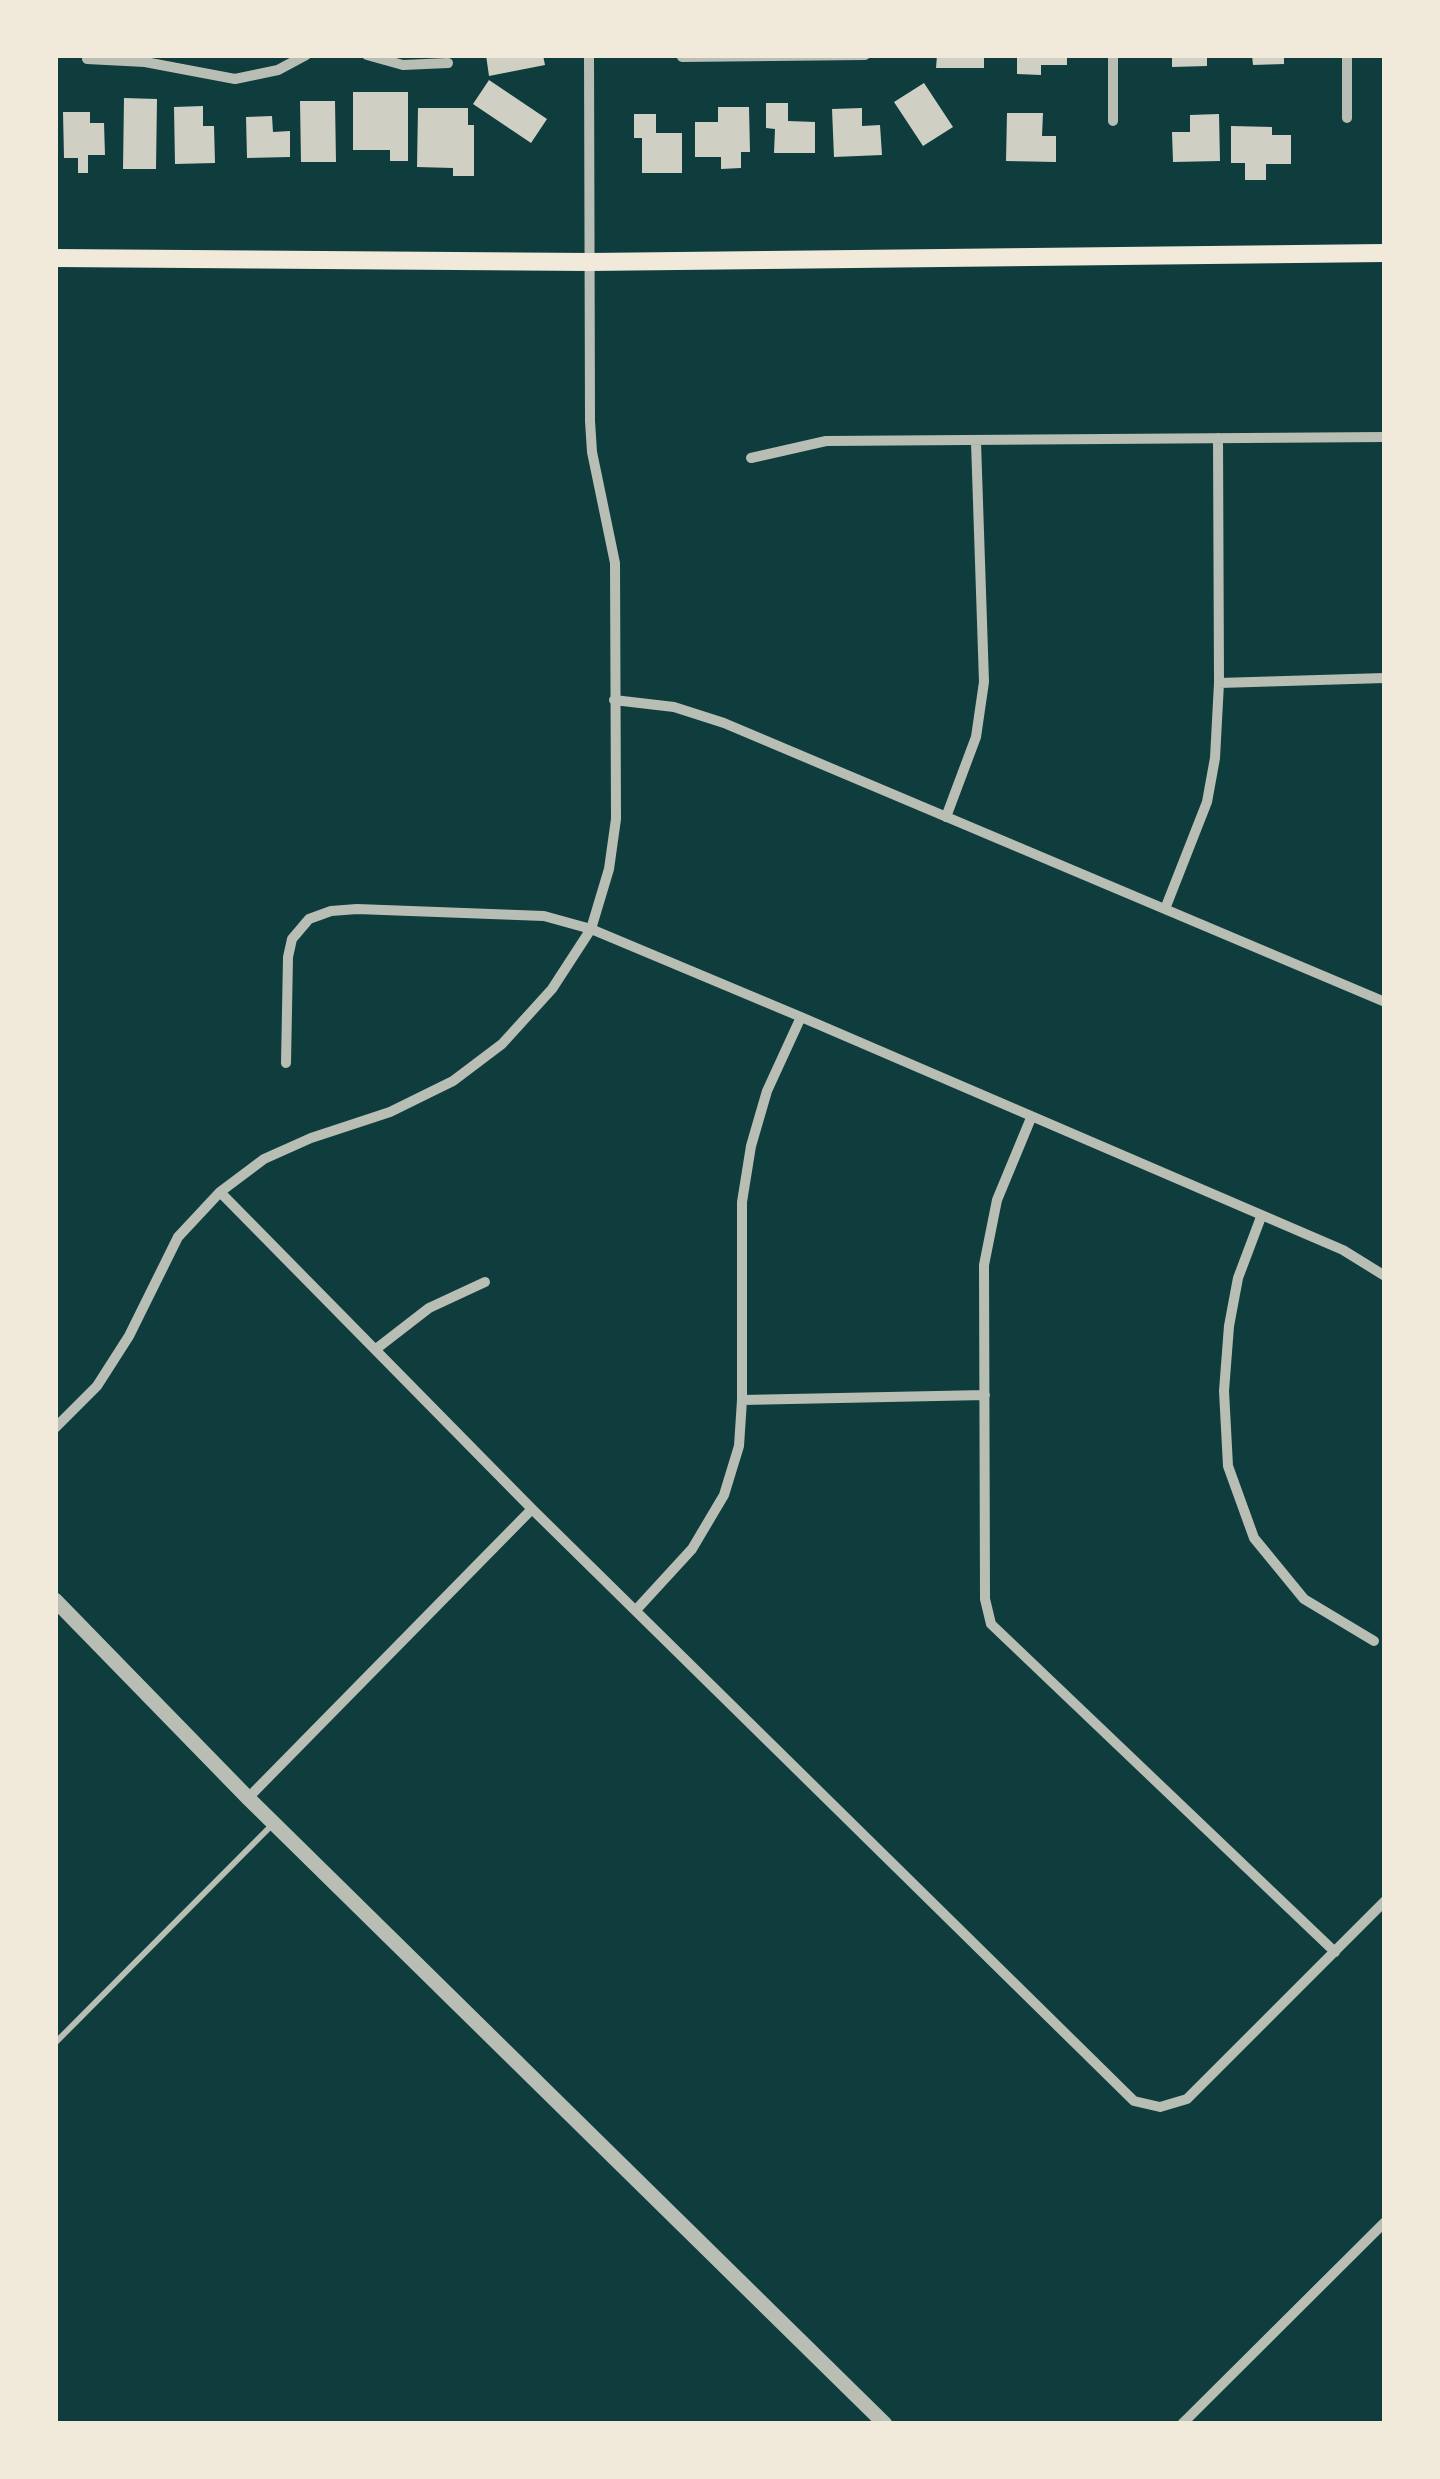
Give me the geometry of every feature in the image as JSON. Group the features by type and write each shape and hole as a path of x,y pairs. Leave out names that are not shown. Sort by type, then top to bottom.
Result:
{"main road":[{"path":"55,258 589,262 1385,253"}],"street":[{"path":"87,59 145,62 235,79 278,70 306,55"},
{"path":"367,55 403,65 448,63"},
{"path":"55,1428 98,1386 130,1336 178,1237 220,1192 264,1159 390,1112 453,1081 502,1044 552,989 591,929 609,869 616,819 615,562 590,421 589,55"},
{"path":"682,57 865,55"},
{"path":"1113,55 1113,121"},
{"path":"1347,55 1347,118"},
{"path":"752,458 826,441 1385,437"},
{"path":"1165,909 1207,802 1216,758 1218,438"},
{"path":"946,817 976,738 984,682 976,442"},
{"path":"1219,683 1385,678"},
{"path":"614,700 674,707 724,723 1385,1002"},
{"path":"286,1064 288,958 292,939 309,919 358,909 544,916 591,929 801,1017 1343,1250 1385,1276"},
{"path":"636,1610 692,1548 724,1494 739,1446 742,1202 751,1146 767,1091 801,1017"},
{"path":"1031,1118 998,1200 984,1265 985,1599 991,1624 1334,1952"},
{"path":"220,1192 532,1509 1134,2101 1160,2108 1188,2099 1385,1901"},
{"path":"1261,1217 1238,1278 1229,1326 1224,1391 1228,1466 1254,1538 1304,1599 1374,1640"},
{"path":"376,1349 430,1308 485,1282"},
{"path":"742,1400 985,1395"},
{"path":"248,1798 532,1509"},
{"path":"55,1600 248,1798 885,2424"},
{"path":"1182,2424 1385,2222"}],"lane":[{"path":"55,2043 274,1823"}],"building":[{"path":"486,55 543,55 545,65 489,76"},
{"path":"937,55 984,55 984,68 936,68"},
{"path":"1017,55 1067,55 1067,65 1041,65 1041,75 1017,74"},
{"path":"1172,55 1207,55 1207,66 1172,67"},
{"path":"1252,55 1284,55 1284,64 1253,65"},
{"path":"489,80 547,119 531,143 473,104"},
{"path":"924,83 953,127 923,146 894,102"},
{"path":"353,92 408,92 408,161 390,161 390,150 353,150"},
{"path":"124,98 157,99 156,169 123,169"},
{"path":"300,101 335,101 336,162 301,162"},
{"path":"766,103 788,103 788,121 815,122 815,153 774,153 775,129 766,128"},
{"path":"203,106 203,126 214,126 215,163 175,164 174,107"},
{"path":"718,107 749,107 750,152 741,152 741,168 721,169 721,157 695,157 695,122 718,122"},
{"path":"418,108 468,108 468,125 474,125 474,176 453,176 453,168 417,167"},
{"path":"862,108 862,126 880,125 882,155 834,157 832,109"},
{"path":"63,112 90,112 90,123 104,123 105,155 88,155 88,173 78,173 78,158 64,158"},
{"path":"1007,113 1043,113 1042,136 1056,136 1056,162 1006,161"},
{"path":"634,114 656,114 656,133 682,133 682,173 642,173 642,138 634,138"},
{"path":"1219,114 1220,161 1173,162 1172,132 1190,132 1190,115"},
{"path":"272,116 273,132 290,131 290,157 247,158 246,117"},
{"path":"1231,126 1272,127 1272,135 1291,135 1291,164 1266,164 1266,180 1245,180 1245,163 1231,163"}]}
